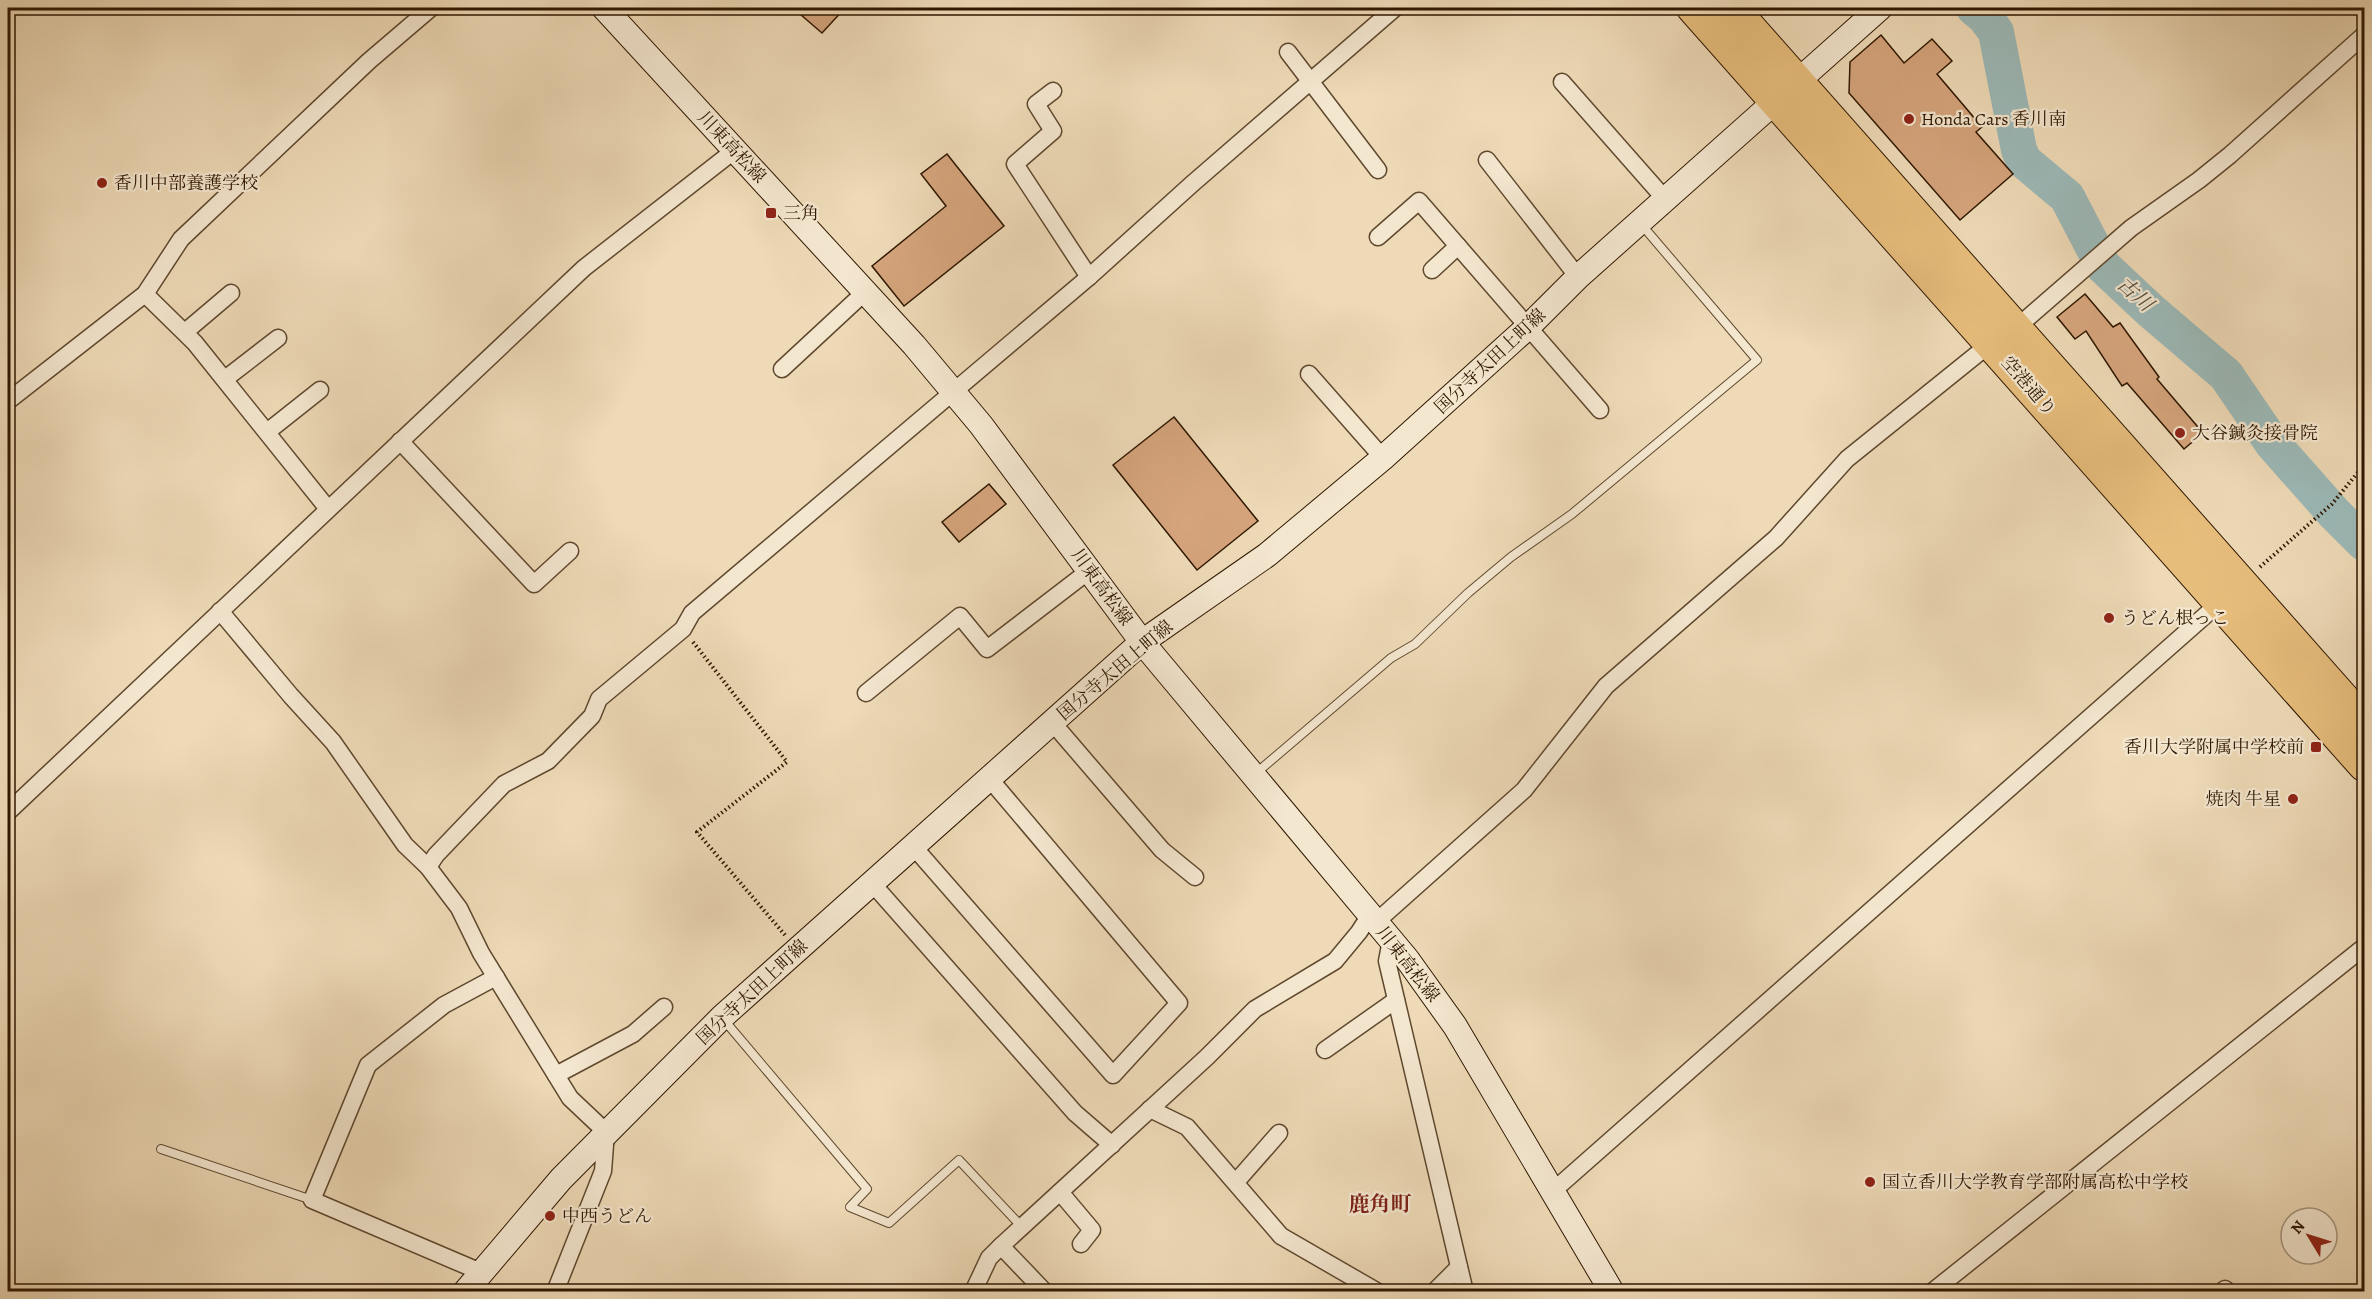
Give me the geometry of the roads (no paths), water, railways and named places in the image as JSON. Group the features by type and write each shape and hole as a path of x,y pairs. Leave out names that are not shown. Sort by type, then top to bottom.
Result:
{"highway":[{"name":"空港通り","path":"1693,8 1787,92 2231,593 2364,765"},
{"name":"空港通り","path":"1732,8 1787,92"},
{"name":"空港通り","path":"2231,593 2364,722"}],"main road":[{"name":"川東高松線","path":"604,8 865,292 954,393 981,425 1142,642 1379,926 1455,1026 1612,1292"},
{"name":"国分寺太田上町線","path":"465,1292 561,1179 722,1017 1142,642 1267,555 1383,458 1528,327 1578,277 1880,8"}],"street":[{"path":"8,401 145,294 181,239 369,61 431,8"},
{"path":"428,867 436,855 504,784 548,761 592,716 599,699 683,629 692,613 1089,277 1395,8"},
{"path":"973,1292 989,1258 1255,1009 1335,961 1359,932 1379,926 1524,790 1606,686 1776,538 1847,459 2003,336 2131,228 2230,155 2364,35"},
{"path":"1288,52 1378,170"},
{"path":"1562,82 1665,199"},
{"path":"1053,91 1036,104 1053,131 1015,164 1089,277"},
{"path":"8,812 585,268 735,150"},
{"path":"1486,160 1578,277"},
{"path":"1378,237 1419,201 1600,410"},
{"path":"1432,270 1458,246"},
{"path":"782,369 865,292"},
{"path":"184,332 231,293"},
{"path":"145,294 184,332 225,380 328,509"},
{"path":"225,380 278,338"},
{"path":"1309,374 1383,458"},
{"path":"267,432 320,390"},
{"path":"400,441 534,584 570,551"},
{"path":"866,693 960,616 987,649 1090,570"},
{"path":"1553,1191 2231,593"},
{"path":"220,611 333,742 405,845 428,867 459,908 496,977 570,1098 606,1132 603,1171 555,1292"},
{"path":"1052,722 1162,850 1195,877"},
{"path":"913,846 1113,1075 1179,1003 989,778"},
{"path":"872,882 1074,1113 1112,1144"},
{"path":"1379,926 1465,1292"},
{"path":"1932,1292 2364,947"},
{"path":"481,1272 312,1200 368,1065 444,1005 496,977"},
{"path":"1325,1050 1396,1000"},
{"path":"556,1075 633,1034 664,1007"},
{"path":"1150,1109 1187,1127 1281,1236 1378,1292"},
{"path":"1236,1182 1279,1133"},
{"path":"1060,1192 1092,1230 1081,1244"},
{"path":"1001,1246 1045,1292"},
{"path":"1434,1292 1459,1267"}],"lane":[{"path":"1253,776 1383,665 1415,644 1468,593 1511,557 1572,514 1757,360 1640,222"},
{"path":"722,1017 867,1189 850,1207 889,1223 959,1160 1022,1227"},
{"path":"161,1149 312,1200"}],"waterway":[{"name":"古川","path":"1974,8 1985,17 1996,32 2019,150 2024,161 2067,197 2103,266 2151,311 2226,375 2273,444 2364,543"}],"place":[{"name":"Honda Cars 香川南","path":"1909,119"},
{"name":"香川中部養護学校","path":"102,183"},
{"name":"三角","path":"771,213"},
{"name":"大谷鍼灸接骨院","path":"2180,433"},
{"name":"うどん根っこ","path":"2109,618"},
{"name":"香川大学附属中学校前","path":"2316,747"},
{"name":"焼肉 牛星","path":"2293,799"},
{"name":"国立香川大学教育学部附属高松中学校","path":"1870,1182"},
{"name":"中西うどん","path":"550,1216"}],"district":[{"name":"鹿角町","path":"1380,1204"}]}
